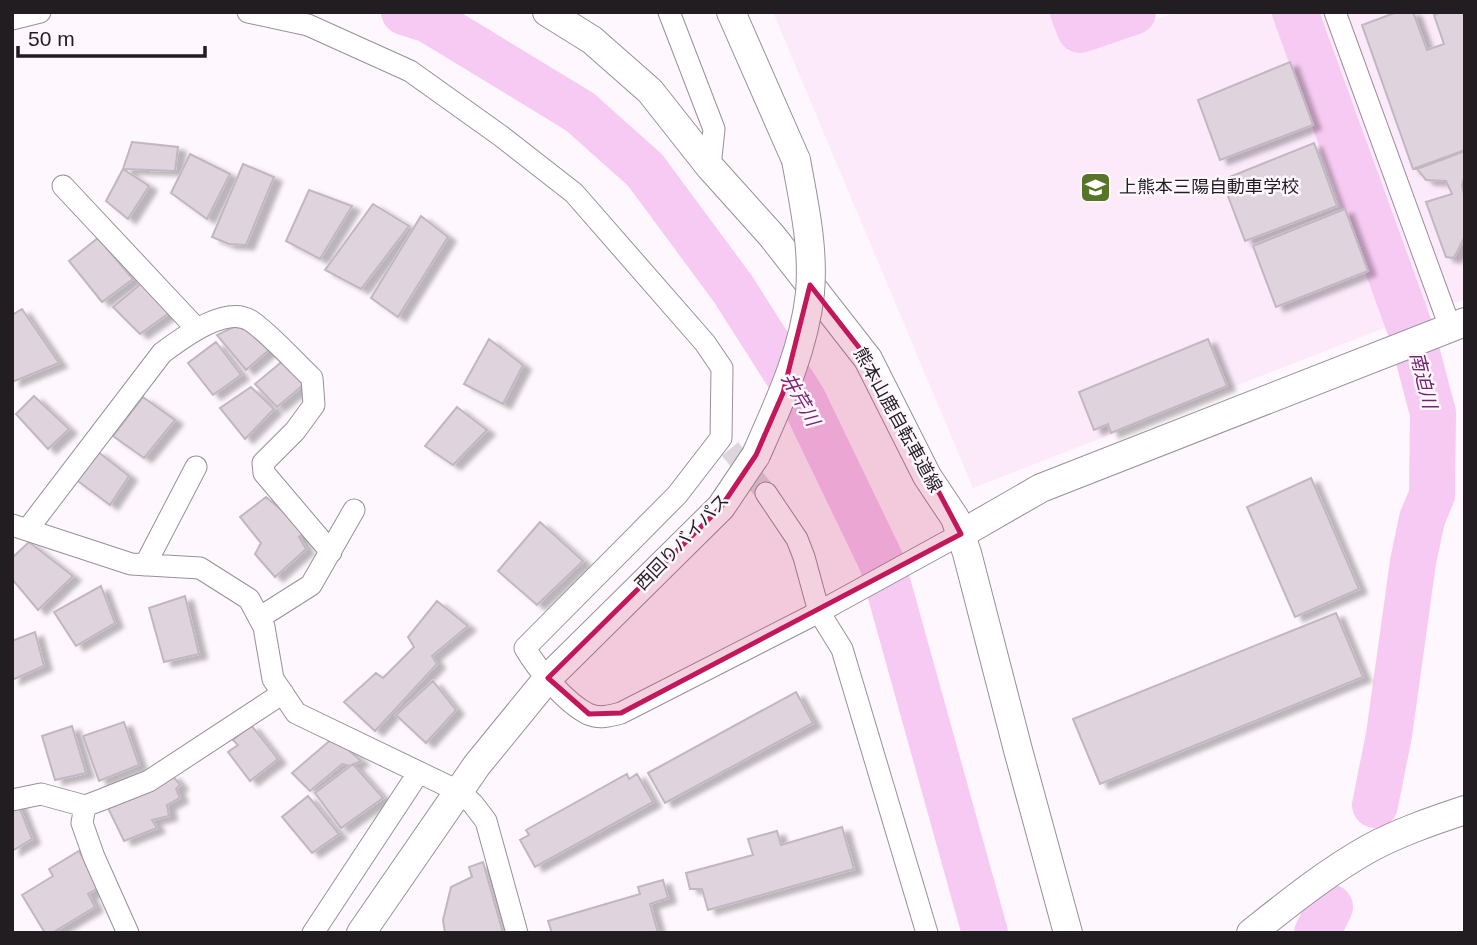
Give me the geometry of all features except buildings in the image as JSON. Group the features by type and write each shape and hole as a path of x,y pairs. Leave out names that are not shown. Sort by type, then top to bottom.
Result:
{"street":[{"path":"12,19 40,12"},
{"path":"248,12 308,25 410,72 501,135 574,193 705,343 722,368 736,447 677,495 525,648 533,663 567,698 589,714 604,717 621,713 825,608 1041,488 1450,327 1335,12"},
{"name":"熊本山鹿自転車道線","path":"548,12 592,40 650,91 710,167 772,236 868,359 927,476 956,518 951,539 1068,933"},
{"path":"669,12 714,130 710,167"},
{"name":"西回りバイパス","path":"361,933 477,765 548,678 721,507 736,447 783,393 801,336 810,292 809,233 796,160 731,12"},
{"path":"63,186 197,329"},
{"path":"331,552 264,473 263,463 295,431 314,405 312,378 249,319 225,317 197,329 162,353 20,527 131,564 200,568 249,599 264,627 273,679 296,713 460,792 473,804 486,821 517,933"},
{"path":"145,565 196,467"},
{"path":"766,493 797,539 842,649 927,933"},
{"path":"259,618 311,585 354,510"},
{"path":"12,800 41,794 85,806 149,781 282,694"},
{"path":"313,933 419,772"},
{"path":"85,806 82,823 128,933"},
{"path":"1251,933 1306,890 1370,849 1414,827 1465,810"}],"highlighted area":[{"path":"810,285 868,359 961,534 621,713 589,714 548,678 721,507 756,455 783,393"}],"shaded area":[{"name":"上熊本三陽自動車学校","path":"773,12 1053,12 1068,52 1176,12 1280,12 1397,323 973,488"},
{"path":"1316,12 1465,12 1465,300 1427,310"}],"waterway":[{"name":"井芹川","path":"404,12 429,20 580,112 645,170 733,289 803,399 882,563 985,933"},
{"name":"南迫川","path":"1073,12 1080,30 1133,12"},
{"name":"南迫川","path":"1295,12 1412,334 1433,413 1432,495 1422,519 1413,562 1389,735 1375,805"},
{"name":"南迫川","path":"1317,933 1330,907"}],"tunnel":[{"path":"730,449 766,493"}],"place":[{"name":"上熊本三陽自動車学校","path":"1096,187"}]}
